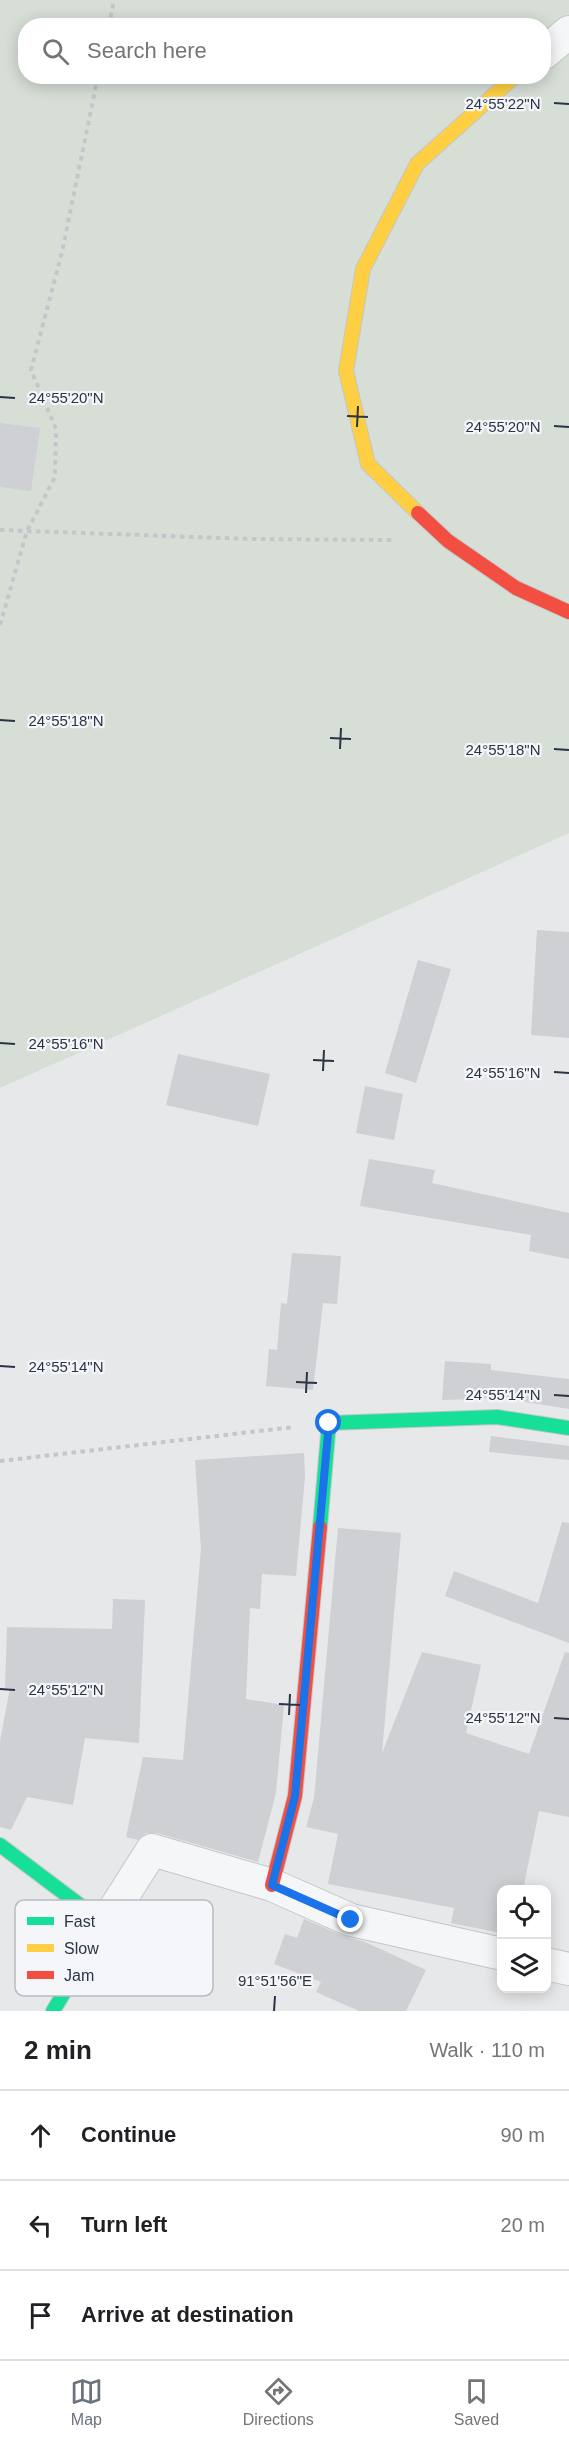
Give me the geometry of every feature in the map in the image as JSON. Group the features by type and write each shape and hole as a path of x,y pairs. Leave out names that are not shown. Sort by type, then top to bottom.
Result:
{"street":[{"path":"551,47 569,32"},
{"path":"506,84 417,164 363,269 346,371 368,464 448,541 516,588 569,612"},
{"path":"272,1885 295,1796 329,1423 496,1417 569,1428"},
{"path":"0,1845 73,1900"},
{"path":"120,1900 152,1850 272,1885 351,1920 497,1953"},
{"path":"551,1965 569,1969"},
{"path":"53,2011 62,1996"}],"path":[{"path":"111,18 114,0"},
{"path":"0,625 27,531 55,477 56,429 31,370 62,252 96,84"},
{"path":"0,530 250,539 448,541"},
{"path":"0,1461 329,1423"}],"shaded area":[{"path":"0,0 569,0 569,833 0,1088"}],"building":[{"path":"0,423 40,428 31,491 0,487"},
{"path":"537,930 569,932 569,1038 531,1035"},
{"path":"418,960 451,969 416,1083 385,1073"},
{"path":"178,1054 270,1074 258,1126 166,1105"},
{"path":"365,1086 403,1094 394,1140 356,1133"},
{"path":"369,1159 435,1170 432,1183 569,1213 569,1259 529,1251 531,1235 360,1206"},
{"path":"292,1253 341,1256 337,1304 323,1303 313,1390 266,1386 269,1349 277,1350 281,1303 287,1304"},
{"path":"445,1361 491,1364 491,1370 569,1379 569,1409 500,1398 442,1400"},
{"path":"491,1436 569,1446 569,1460 489,1452"},
{"path":"304,1453 305,1476 296,1576 262,1574 260,1609 250,1608 246,1699 284,1705 276,1793 258,1862 157,1833 146,1833 138,1840 126,1837 143,1757 183,1760 201,1549 195,1460"},
{"path":"562,1522 569,1523 569,1643 445,1596 454,1571 538,1603"},
{"path":"338,1528 401,1533 382,1753 422,1652 481,1665 466,1733 529,1754 565,1652 569,1653 569,1817 539,1811 524,1885 497,1885 497,1932 451,1923 454,1908 328,1884 338,1834 306,1827 314,1798"},
{"path":"113,1599 145,1600 139,1743 85,1738 73,1805 27,1797 11,1830 0,1827 0,1741 10,1688 5,1688 7,1627 112,1629"},
{"path":"304,1919 365,1942 426,1970 406,2011 359,2011 316,1992 321,1982 274,1964 285,1934 297,1938"}],"traffic: fast":[{"path":"320,1527 329,1423 497,1417 569,1428"},
{"path":"0,1845 73,1900"},
{"path":"53,2011 62,1996"}],"traffic: slow":[{"path":"418,513 368,464 346,371 363,269 417,164 506,84"}],"traffic: jam":[{"path":"418,513 448,541 516,588 569,612"},
{"path":"272,1885 295,1796 320,1527"}],"route":[{"path":"329,1423 295,1796 272,1885 351,1920"}]}
